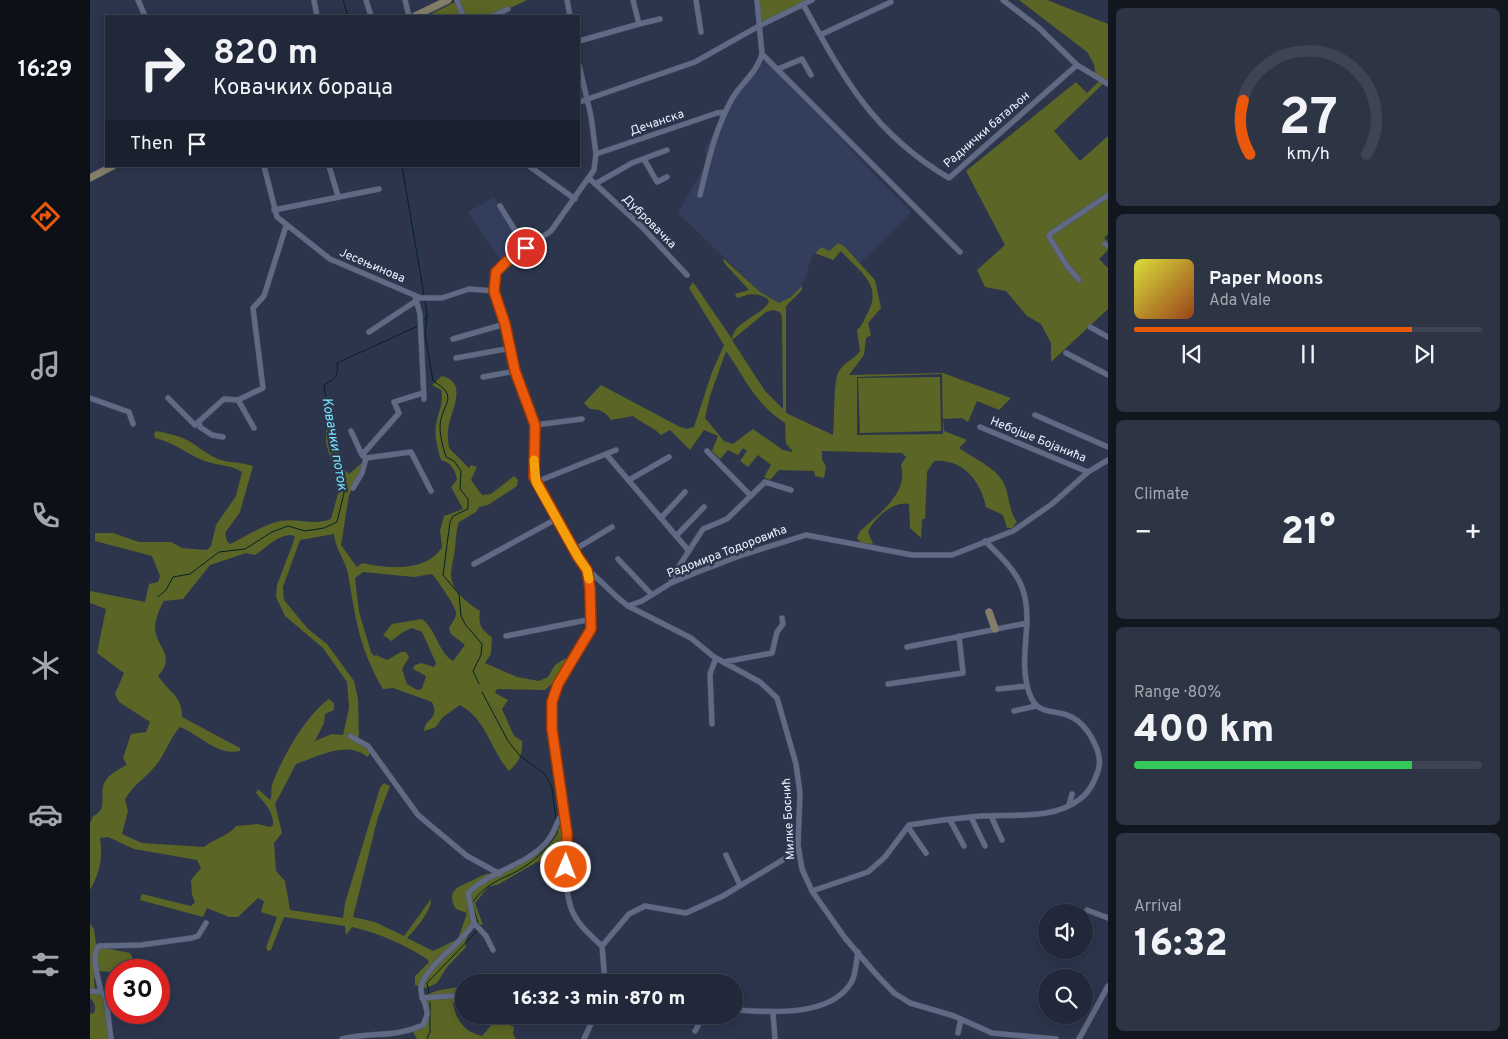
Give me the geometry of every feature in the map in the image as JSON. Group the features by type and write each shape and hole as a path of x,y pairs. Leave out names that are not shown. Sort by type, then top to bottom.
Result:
{"main road":[{"path":"417,15 448,0"},
{"path":"90,178 111,167"},
{"path":"989,612 995,628"}],"street":[{"path":"138,0 145,15"},
{"path":"314,0 317,15"},
{"path":"366,0 371,15"},
{"path":"405,0 408,15"},
{"path":"457,0 463,15"},
{"path":"567,0 570,15"},
{"path":"633,0 639,24"},
{"path":"696,0 701,32"},
{"path":"700,195 711,151 725,112 733,96 758,64 762,54 757,0"},
{"path":"580,102 696,62 759,26 812,0"},
{"path":"1003,0 1038,27 1077,66 1108,84"},
{"path":"820,35 891,2"},
{"name":"Раднички батаљон","path":"804,4 850,86 883,128 915,155 949,178 1077,66"},
{"path":"495,15 508,9"},
{"path":"580,41 660,19"},
{"path":"762,54 871,166 960,252"},
{"path":"778,69 802,59 812,75"},
{"path":"580,69 596,154 595,166 590,179 551,231 507,261 496,272 494,291 505,324 515,371 535,425 534,471 536,482 587,570 592,619 591,629 558,684 552,702 552,729 565,809 566,877 572,909 586,931 602,946"},
{"name":"Дечанска","path":"596,154 717,113 725,112"},
{"path":"595,184 644,159 667,150"},
{"path":"644,159 657,182 667,177"},
{"name":"Јесењинова","path":"264,167 277,217 330,259 418,299 442,298 469,289 494,291"},
{"path":"329,167 338,196"},
{"path":"530,167 576,199"},
{"name":"Дубровачка","path":"590,179 642,227 687,275"},
{"path":"274,210 379,189"},
{"path":"1079,280 1067,266 1049,237 1050,234 1108,195"},
{"path":"500,206 526,248"},
{"path":"168,398 195,425 224,399 238,400 263,388 253,308 264,296 286,226"},
{"path":"353,488 362,473 364,457 399,413 394,402 423,396 418,299 369,332"},
{"path":"453,339 505,324"},
{"path":"1090,326 1108,337"},
{"path":"456,358 511,348"},
{"path":"1066,353 1108,375"},
{"path":"483,377 515,371"},
{"path":"90,398 129,412 133,424"},
{"path":"238,400 254,428"},
{"path":"1035,415 1108,448"},
{"path":"535,425 582,419"},
{"path":"200,421 200,427 204,431 223,437"},
{"name":"Небојше Бојанића","path":"980,428 1088,472"},
{"path":"351,431 364,457"},
{"path":"536,482 616,450"},
{"path":"707,451 751,496"},
{"path":"364,457 411,452 431,491"},
{"path":"606,454 689,551"},
{"path":"629,480 669,457"},
{"name":"Радомира Тодоровића","path":"628,606 652,595 671,583 742,555 806,535 912,555 952,554 1001,537 1052,504 1088,472 1108,460"},
{"path":"671,583 672,577 703,530 727,519 765,482 791,490"},
{"path":"661,518 685,492"},
{"path":"676,536 704,507"},
{"path":"474,564 558,518"},
{"path":"574,550 612,527"},
{"path":"812,891 868,872 885,857 908,827 924,822 972,817 1036,814 1069,805 1080,800 1088,791 1101,762 1094,744 1078,721 1069,716 1043,711 1036,706 1027,686 1024,662 1028,623 1025,589 1013,570 985,542"},
{"path":"618,559 652,595"},
{"name":"Милке Боснић","path":"587,570 628,606 691,638 716,658 760,682 777,698 796,764 800,793 799,850 802,869 812,891 858,952 894,993 910,1003 962,1019 994,1036 1056,1039"},
{"path":"723,662 772,653 777,632 783,624 782,618"},
{"path":"506,636 592,619"},
{"path":"907,647 995,628 1028,623"},
{"path":"888,684 963,672 959,636"},
{"path":"712,724 710,674 716,658"},
{"path":"998,689 1027,686"},
{"path":"1014,711 1036,706"},
{"path":"350,736 368,746 418,814 467,856 500,874"},
{"path":"1101,762 1108,764"},
{"path":"1069,805 1072,794"},
{"path":"493,950 486,936 474,923 468,893 478,884 529,857 547,842 565,809"},
{"path":"991,816 1002,840"},
{"path":"972,817 985,846"},
{"path":"950,820 964,846"},
{"path":"908,827 926,853"},
{"path":"604,974 602,946 629,914 645,906 686,913 740,885 799,850"},
{"path":"726,855 740,885"},
{"path":"1093,912 1108,918"},
{"path":"111,1039 106,998 101,992 95,950 99,946 141,945 192,938 198,936 206,923"},
{"path":"342,1039 352,1036 403,1038 423,1025 427,1014 422,998 421,985 427,975 468,933 474,923"},
{"path":"743,1011 773,1013 814,1007 839,996 852,982 858,952"},
{"path":"1079,1039 1108,986"},
{"path":"90,991 101,992"},
{"path":"422,998 455,996"},
{"path":"773,1013 775,1039"},
{"path":"958,1033 962,1019"},
{"path":"584,1039 589,1024"},
{"path":"695,1031 699,1024"}],"shaded area":[{"path":"765,60 911,212 859,264 844,246 838,243 829,251 817,250 812,257 802,286 791,297 779,304 760,292 678,213 708,160 704,150 725,112"},
{"path":"494,197 526,248 503,264 468,212"}],"green space":[{"path":"459,0 527,0 495,15 429,15"},
{"path":"757,0 812,0 759,26"},
{"path":"1019,0 1047,0 1108,24 1108,82 1095,73 1094,64 1087,52"},
{"path":"1100,80 1103,84 1054,131 1080,161 1108,136 1108,234 1104,238 1108,242 1108,250 1099,259 1108,268 1108,309 1051,362 1051,343 1041,324 1027,316 1006,291 985,287 977,270 1005,245 966,171 1076,82 1087,93"},
{"path":"838,243 844,246 875,280 881,308 868,323 871,335 866,338 864,355 849,375 943,373 1011,398 999,410 977,401 968,422 962,418 943,419 944,431 967,440 959,448 993,470 1003,482 1011,510 1017,522 1012,528 1007,528 1003,515 986,507 975,480 969,473 954,464 934,461 927,472 925,519 922,519 921,538 910,528 909,504 903,504 891,508 874,522 868,532 873,544 861,543 857,538 860,531 883,510 896,494 902,475 901,465 906,457 902,453 822,451 822,459 826,467 824,478 815,476 814,471 779,470 770,480 764,477 771,465 758,455 748,467 740,461 747,451 743,448 738,455 728,450 720,459 712,451 718,436 704,430 690,450 670,430 661,435 633,416 611,420 605,413 590,409 584,403 601,385 680,427 687,429 694,427 712,372 724,345 689,288 693,282 732,339 737,328 769,302 767,298 755,294 737,298 735,294 749,290 725,264 724,259 760,292 779,303 791,297 802,286 802,290 786,306 786,413 833,435 836,378 843,366 860,351 857,330 862,325 872,304 873,294 871,286 862,272 841,251 833,260 815,253 821,247 829,251","holes":["773,310 780,312 782,317 783,409 765,391 732,340 766,312","726,351 758,399 785,423 786,444 792,452 783,450 753,429 733,444 724,441 705,418 710,396","942,374 943,434 857,435 857,377"]},
{"path":"442,376 450,379 454,384 456,396 448,427 449,448 469,468 471,465 477,467 471,480 482,495 491,494 514,476 518,480 517,486 488,505 479,507 476,512 459,522 457,529 451,578 460,595 480,611 479,620 481,626 492,637 491,654 485,663 517,677 539,681 548,677 555,665 566,658 567,670 545,690 497,689 495,693 508,700 502,709 514,736 522,741 520,758 509,771 482,727 469,711 460,705 443,717 436,727 424,731 434,712 432,702 393,688 383,689 375,674 363,647 347,569 336,545 334,534 300,540 283,587 284,600 308,629 327,644 354,681 358,699 359,743 370,752 368,757 360,752 351,750 333,751 296,764 275,804 282,833 274,843 276,871 285,881 290,910 343,918 345,903 380,788 384,783 390,786 378,817 353,917 375,922 404,936 431,899 431,904 426,914 407,938 433,951 458,939 467,913 456,909 452,898 454,890 484,874 500,874 547,842 560,827 567,833 565,856 537,862 499,884 488,887 475,903 483,925 474,923 465,942 466,947 447,967 437,983 426,988 415,985 415,976 429,962 427,959 400,944 372,932 352,927 346,935 345,926 284,917 271,950 268,951 266,948 277,917 261,912 264,901 258,898 238,917 229,917 207,908 203,917 140,900 142,894 191,906 195,902 192,895 191,880 201,868 197,860 134,849 108,837 100,838 100,865 90,890 90,823 93,816 101,809 106,780 110,775 127,765 123,758 131,734 146,732 150,722 119,702 115,694 124,673 97,653 106,609 90,603 90,591 145,602 149,584 158,582 160,576 152,556 95,541 95,533 113,533 139,542 171,542 182,548 207,550 211,546 216,525 236,496 242,472 234,468 201,460 170,443 155,438 154,434 156,431 183,438 218,459 253,466 240,512 225,533 230,544 275,522 288,520 318,522 331,519 339,490 326,443 326,430 331,428 344,469 349,474 362,463 365,465 349,495 341,545 357,567 362,563 383,567 406,567 427,561 435,555 442,547 440,530 444,516 463,509 451,487 457,480 454,470 448,463 441,460 439,452 436,429 442,395 441,390 432,385","holes":["290,535 295,536 277,585 276,597 285,616 323,648 347,682 349,708 343,735 332,734 315,741 324,723 325,714 334,710 334,703 329,699 312,715 289,748 272,784 270,800 258,789 256,793 272,816 273,825 270,827 258,824 236,826 229,833 204,847 142,843 122,834 128,811 125,799 157,764 180,727 216,748 231,752 240,751 240,748 182,717 180,704 158,676 166,662 166,657 156,635 155,628 162,604 164,601 183,599 210,565 246,553 255,555 275,540","363,572 414,577 432,574 453,605 456,615 449,628 451,634 465,645 453,661 444,652 431,629 422,619 392,624 383,635 391,641 412,628 422,632 436,663 434,667 421,663 415,665 413,669 426,676 422,689 417,690 407,684 402,669 409,657 406,652 401,652 387,660 376,655 374,656 371,652 359,612 355,578"]},
{"path":"940,377 941,431 860,433 858,378"},
{"path":"90,924 94,929 96,944 100,947 130,953 133,959 105,959 105,972 99,971 94,979 95,989 105,1000 105,1024 109,1024 111,1039 90,1039 90,1014 94,1013 95,1007 90,998"},
{"path":"455,988 455,1002 453,1003 455,1024 461,1024 471,1032 482,1036 492,1024 506,1024 514,1027 513,1034 516,1039 417,1039 413,1032 422,1025 426,1014 422,998 437,991"}],"waterway":[{"name":"Ковачки поток","path":"343,0 348,15"},
{"name":"Ковачки поток","path":"402,167 424,295"},
{"name":"Ковачки поток","path":"423,321 427,316 425,299"},
{"path":"427,316 425,334 433,381 448,396 441,418 442,442 446,457 454,461 461,471 460,489 468,499 468,509 453,516 450,522 443,575 459,594 461,616 465,624 482,644 481,655 473,671 479,684"},
{"name":"Ковачки поток","path":"158,597 166,590 173,577 190,574 219,552 245,549 272,532 288,526 305,531 324,528 337,522 344,493 342,478 334,457 324,385 335,377 337,363 418,326"},
{"path":"482,692 508,741 520,756 545,774 552,788 556,820"},
{"path":"479,926 472,903 478,895 491,884 519,870 536,858 557,834 557,829"},
{"path":"429,993 427,983 478,930"},
{"path":"427,1039 430,1032 430,1002"}],"slow traffic":[{"path":"534,460 534,477 536,482 587,570 589,579"}],"route":[{"path":"526,248 500,266 494,277 494,291 505,324 515,371 534,419 534,477 587,570 592,613 591,629 580,651 558,684 552,702 552,729 565,809 567,833 566,867"}]}
